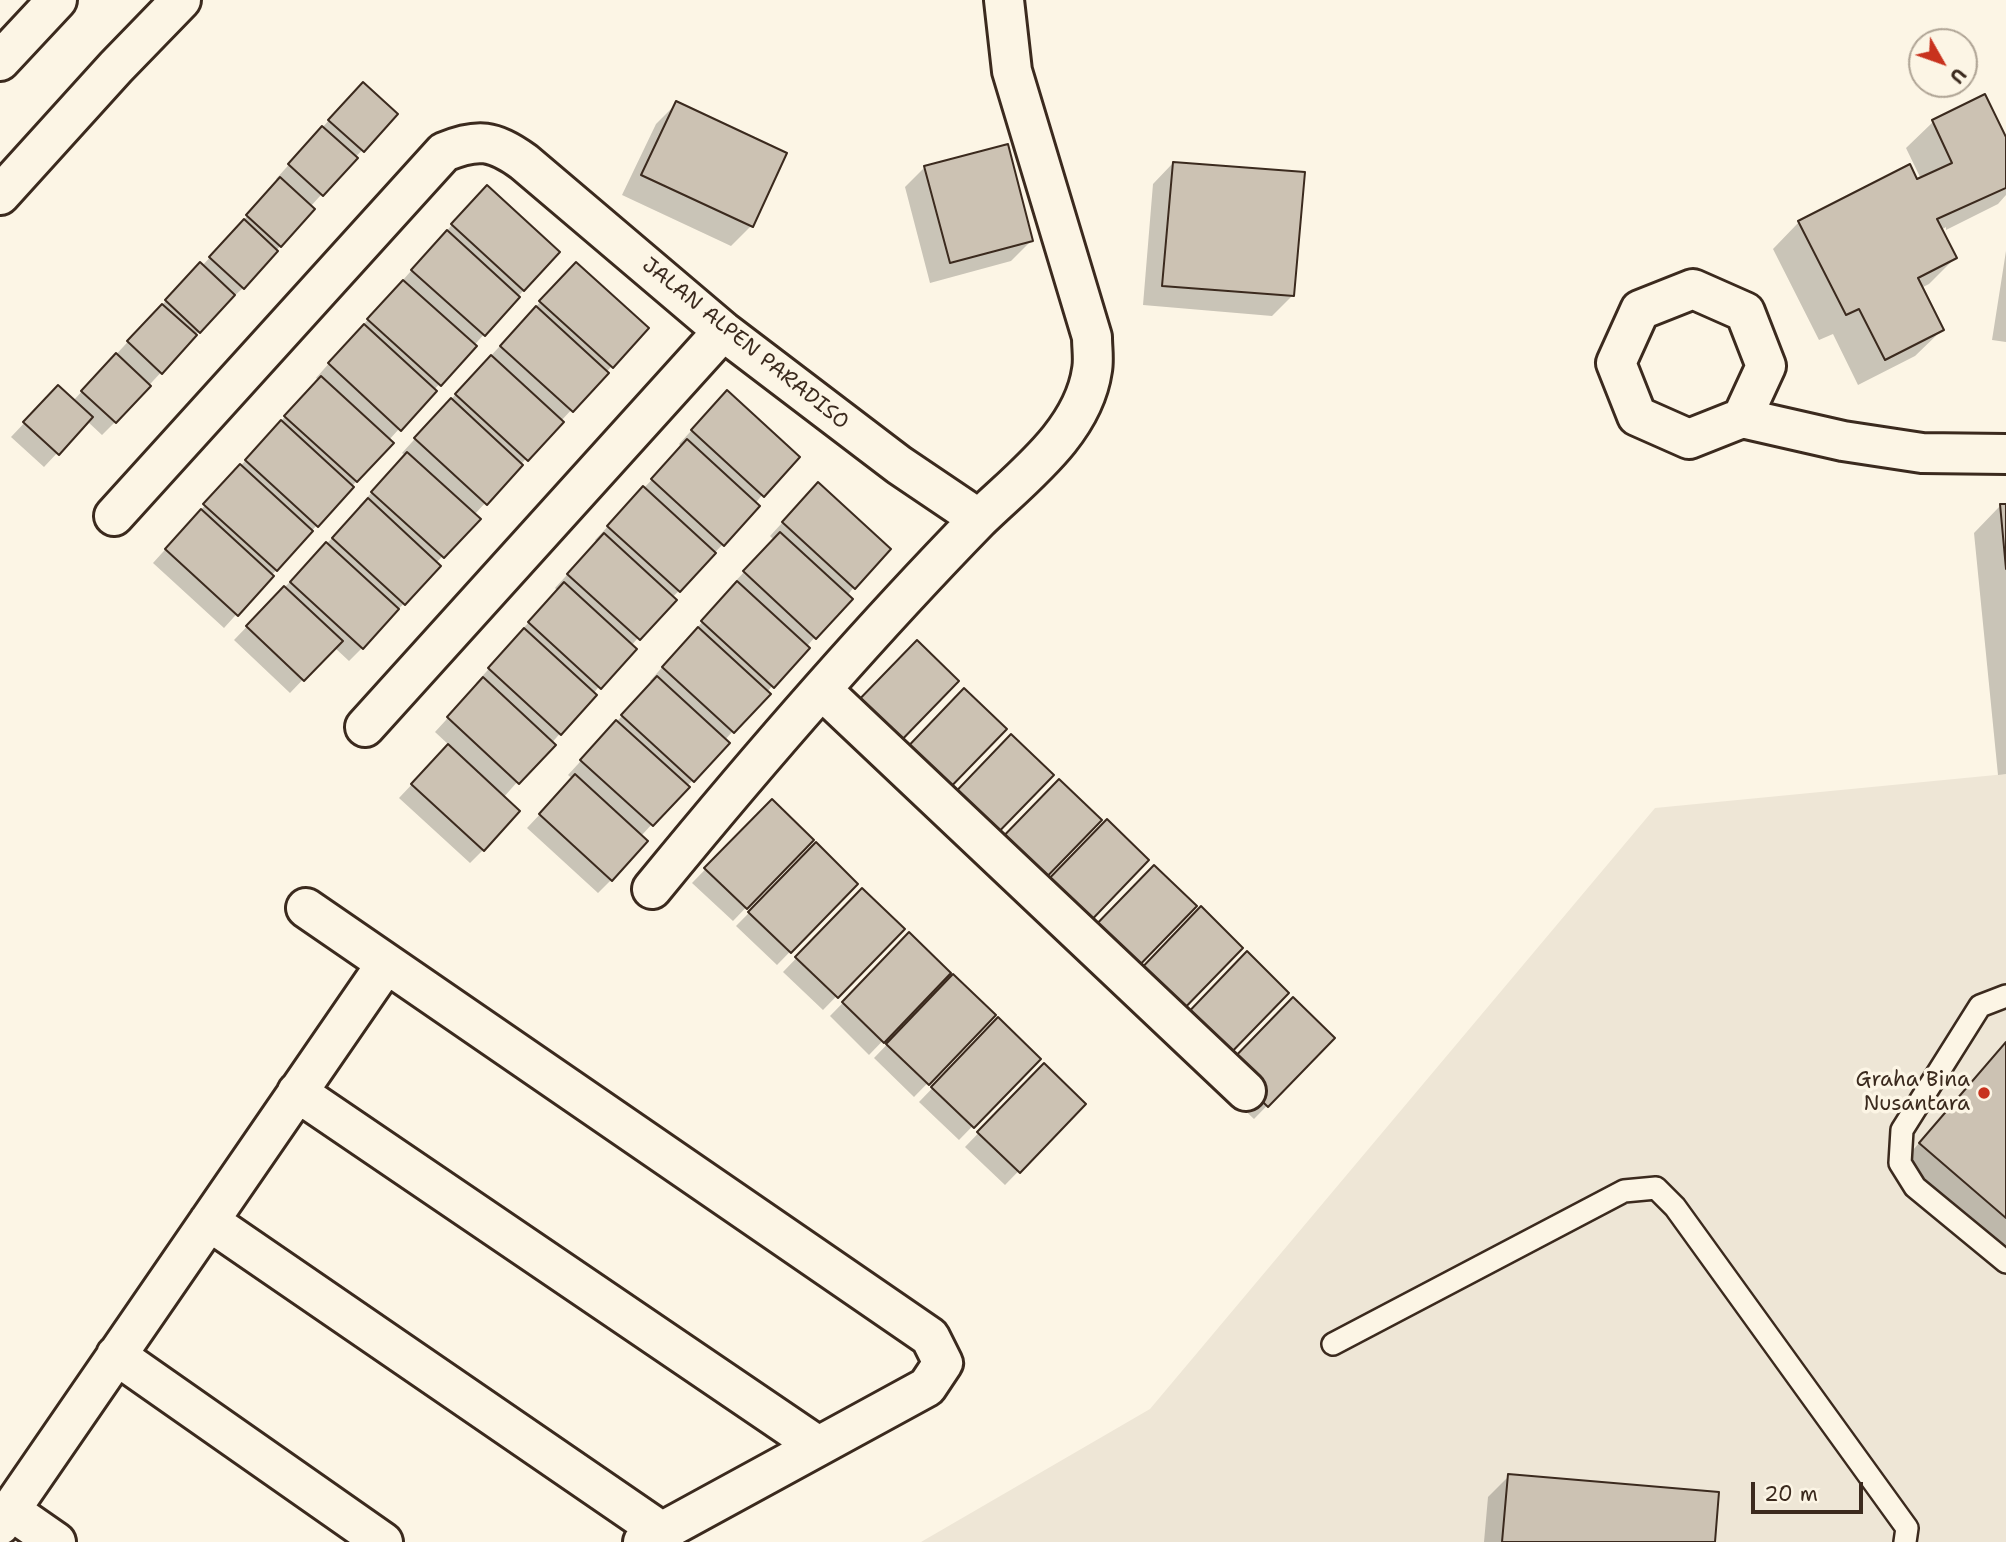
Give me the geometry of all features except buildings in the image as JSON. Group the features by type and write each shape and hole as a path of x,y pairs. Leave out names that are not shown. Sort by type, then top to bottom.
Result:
{"street":[{"path":"0,61 57,0"},
{"path":"0,195 181,0"},
{"path":"652,889 738,785 931,568 1067,429 1083,401 1093,370 1092,337 1012,71 1004,0"},
{"name":"JALAN ALPEN PARADISO","path":"114,516 444,152 464,144 484,142 505,148 723,331 899,465 979,519"},
{"path":"365,727 723,331"},
{"path":"1742,418 1843,441 1922,453 2006,454"},
{"path":"822,690 1246,1091"},
{"path":"209,1221 653,1537 927,1387 943,1363 930,1337 306,908"},
{"path":"56,1542 5,1517 386,964"},
{"path":"298,1092 818,1446"},
{"path":"116,1355 383,1542"}],"lane":[{"path":"2006,996 1980,1006 1902,1130 1900,1163 1915,1187 2006,1262"},
{"path":"1333,1344 1624,1191 1656,1188 1675,1208 1907,1528 1905,1542"}],"shaded area":[{"path":"2006,774 2006,1542 921,1542 1150,1409 1655,808"}],"place":[{"name":"Graha Bina Nusantara","path":"1984,1093"}]}
